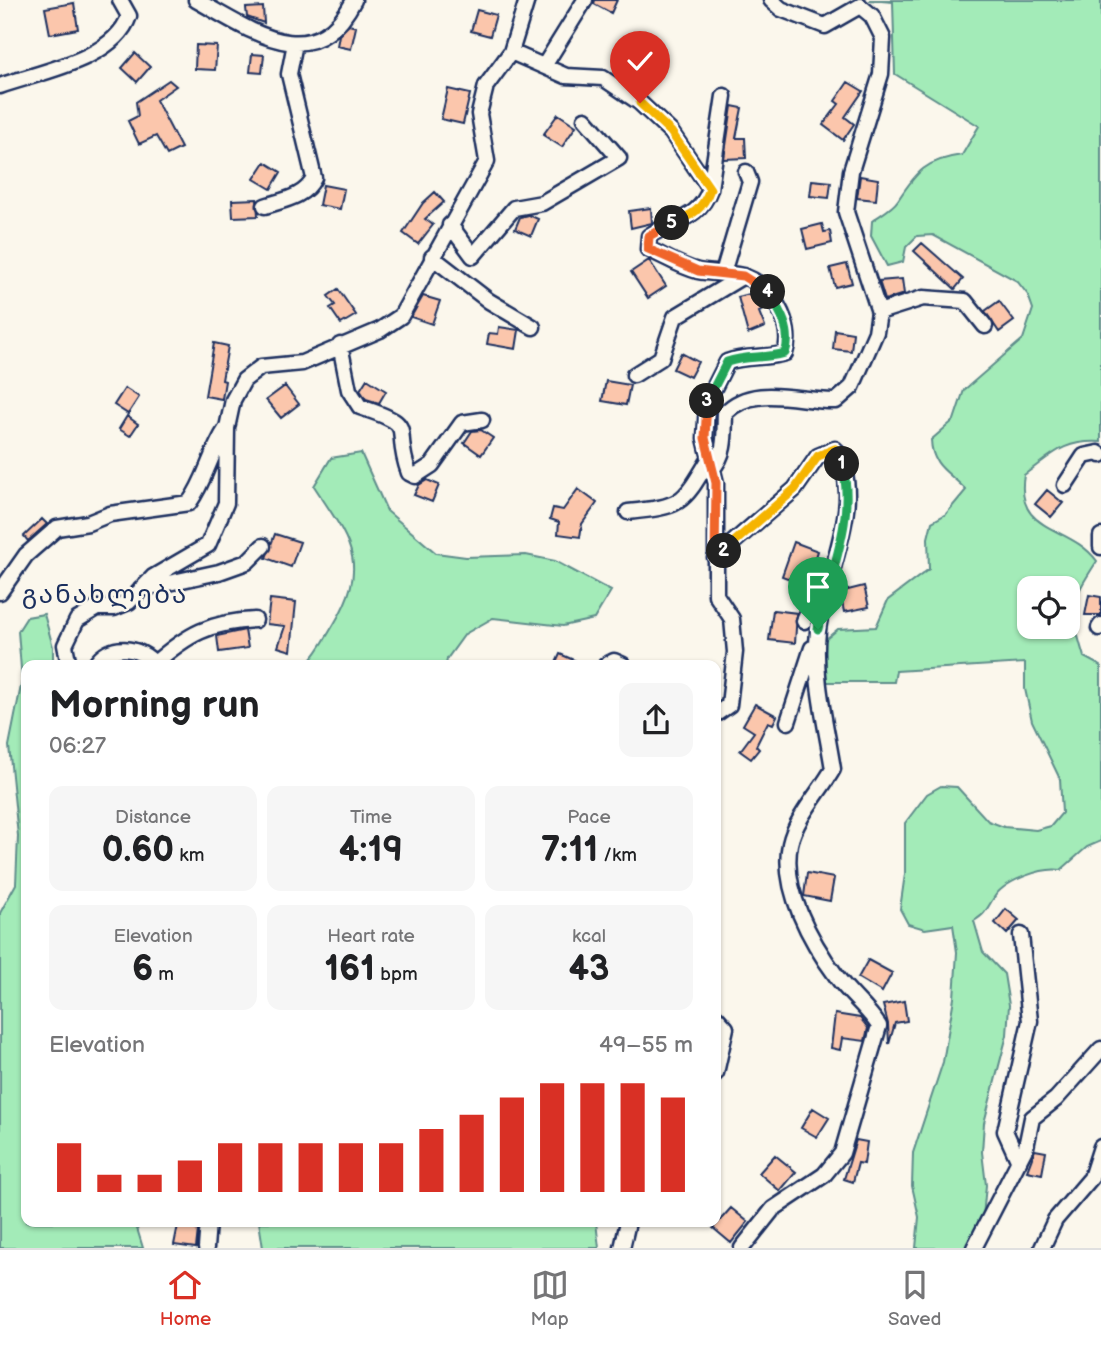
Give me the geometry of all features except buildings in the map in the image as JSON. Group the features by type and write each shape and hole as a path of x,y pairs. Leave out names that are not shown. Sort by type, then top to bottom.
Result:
{"street":[{"path":"0,86 78,62 124,30 129,16 120,0"},
{"path":"196,0 212,4 255,33 310,44 329,34 354,0"},
{"path":"68,660 65,645 77,620 97,608 114,608 129,602 153,577 208,545 217,530 226,503 227,428 233,400 244,380 261,367 302,363 380,330 401,316 487,161 479,114 486,86 511,52 527,0"},
{"path":"544,66 585,0"},
{"path":"628,513 667,508 686,499 711,463 719,462 724,447 725,412 736,401 768,394 808,401 836,401 852,387 876,332 879,312 846,212 851,171 881,74 883,37 872,16 860,6 825,26 781,9 771,0"},
{"path":"265,206 290,199 309,189 314,178 289,74 295,43"},
{"path":"511,52 566,76 603,78 640,103 671,132 710,189"},
{"path":"722,706 735,652 732,619 716,596 716,483 705,438 707,402 727,362 744,356 766,359 785,353 790,340 780,312 765,287 743,276 698,271 648,249 649,236 665,225 687,218 705,205 710,189 724,96"},
{"path":"450,225 473,256 514,208 542,203 619,158 585,119"},
{"path":"723,274 750,182 746,172"},
{"path":"432,257 489,301 533,327"},
{"path":"634,375 661,358 675,317 743,276"},
{"path":"879,312 923,298 965,301 985,326"},
{"path":"340,345 349,390 360,407 394,418 402,428 403,458 409,473 415,476 432,465 462,423 482,420"},
{"path":"0,592 26,555 57,528 88,523 110,514 189,503 202,486 213,449 227,428"},
{"path":"715,558 795,489 818,456 835,449 846,476 842,539 818,629 788,722"},
{"path":"1065,485 1084,456 1098,453 1101,455"},
{"path":"1101,536 1101,547"},
{"path":"804,621 842,539"},
{"path":"141,589 219,572 247,562 263,546"},
{"path":"159,660 176,645 207,626 255,620"},
{"path":"742,1248 773,1209 824,1175 842,1153 880,1026 867,1007 838,979 825,958 806,926 789,878 790,844 799,821 833,769 817,663 818,629"},
{"path":"99,660 105,653 117,648 133,651 148,660"},
{"path":"1020,1162 1005,1131 1030,1021 1021,935"},
{"path":"721,1022 726,1028 721,1050"},
{"path":"974,1248 1020,1162 1032,1118 1056,1099 1101,1049"},
{"path":"1042,1248 1055,1220 1091,1178 1101,1147"},
{"path":"206,1248 208,1227"},
{"path":"622,1248 627,1227"}],"green space":[{"path":"869,0 1101,0 1101,442 1077,443 1051,455 1024,475 1023,494 1027,508 1036,518 1086,549 1097,561 1080,590 1080,576 1017,576 1017,639 1079,639 1084,657 1101,666 1101,841 1087,847 1061,870 1035,873 1007,885 974,921 983,952 1004,974 1009,1005 1007,1035 984,1123 982,1152 986,1185 980,1248 916,1248 919,1217 912,1186 913,1153 943,1062 954,998 957,952 953,925 925,929 908,924 900,909 905,874 905,823 927,794 941,786 957,787 988,821 1004,827 1036,830 1051,826 1062,813 1060,779 1032,721 1025,689 1025,663 896,671 894,682 801,682 802,659 838,629 876,627 888,600 929,569 928,538 932,522 946,514 966,490 938,463 931,440 954,420 964,390 1023,339 1033,309 1028,295 1017,281 933,235 917,236 906,247 903,262 887,266 871,236 872,221 896,203 924,168 939,160 962,155 979,126 895,74 893,2"},
{"path":"361,453 387,511 436,553 466,557 526,555 555,561 611,591 594,619 563,626 493,618 465,634 447,660 310,660 345,602 353,567 345,537 314,486 331,458"},
{"path":"44,614 53,647 53,660 21,660 21,668 18,631 27,617"},
{"path":"21,686 21,1227 137,1227 143,1248 0,1248 0,913 16,884 18,836 9,746"},
{"path":"260,1227 597,1227 599,1248 263,1248"}],"district":[{"name":"განახლება","path":"105,594"}],"route":[{"path":"640,103 671,132 710,189 705,205 687,218 665,225 649,236 648,249 698,271 743,276 765,287 780,312 790,340 785,353 766,359 744,356 727,362 707,402 705,438 716,483 715,558 795,489 818,456 835,449 841,458 846,476 842,539 818,629"}]}
